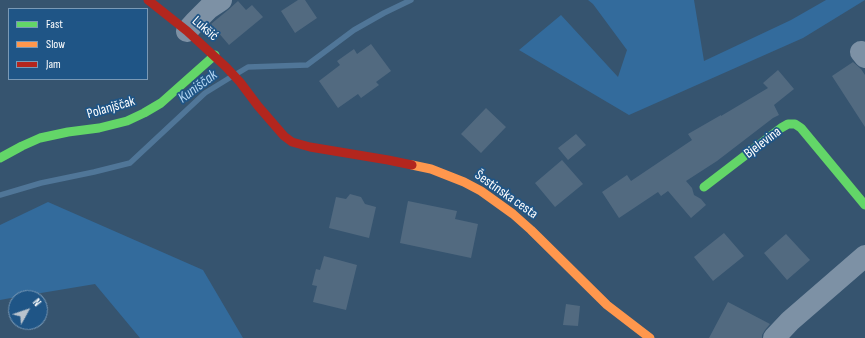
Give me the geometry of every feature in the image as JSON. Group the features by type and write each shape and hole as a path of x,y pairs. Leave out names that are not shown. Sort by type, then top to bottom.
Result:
{"main road":[{"name":"Lukšić","path":"148,0 188,31 215,55 240,82"},
{"name":"Polanjščak","path":"0,158 40,138 68,132 99,128 127,121 144,113 161,103 215,55"},
{"name":"Šestinska cesta","path":"240,82 258,106 284,136 292,142 310,148 388,160 431,169 464,182 481,191 518,218 607,305 650,338"},
{"name":"Bjelevina","path":"704,187 781,128 788,124 795,124 801,128 865,205"}],"street":[{"path":"188,31 194,22 209,8 221,0"},
{"path":"774,338 790,321 865,256"}],"shaded area":[{"path":"588,0 694,0 704,61 791,20 826,0 865,0 803,38 629,115 519,50 561,15 618,77 627,50 593,4"},
{"path":"48,202 203,270 243,338 140,338 95,284 48,292 48,290 8,290 8,299 0,300 0,225"}],"building":[{"path":"298,0 305,0 317,18 295,33 281,11"},
{"path":"238,1 246,10 252,5 263,17 229,45 211,24"},
{"path":"371,44 391,71 376,82 379,85 361,98 358,94 338,108 319,81 340,65 337,61 354,49 357,54"},
{"path":"853,62 865,75 865,127 832,76"},
{"path":"778,70 794,89 774,105 779,115 717,161 686,181 692,188 694,195 701,199 706,205 691,218 668,191 661,196 658,192 619,218 602,192 627,175 631,181 692,140 688,134 768,88 763,83"},
{"path":"486,108 506,127 481,153 461,134"},
{"path":"576,134 586,145 568,160 558,148"},
{"path":"562,160 583,184 555,207 535,183"},
{"path":"350,194 361,197 365,204 376,207 369,238 329,228 336,197 346,199"},
{"path":"408,201 457,211 455,219 478,224 471,258 400,243"},
{"path":"724,233 744,256 713,281 694,257"},
{"path":"786,234 810,260 787,280 764,253"},
{"path":"324,256 357,265 346,310 313,302 317,286 312,285 316,269 320,270"},
{"path":"728,302 770,324 762,335 762,338 709,338"},
{"path":"566,304 580,306 578,326 563,325"}],"waterway":[{"name":"Kuniščak","path":"238,73 248,67 307,65 354,30 411,0"},
{"name":"Kuniščak","path":"0,195 41,183 130,163 205,93 231,77"}],"traffic: fast":[{"path":"0,158 40,138 68,132 99,128 127,121 144,113 161,103 215,55"},
{"path":"704,187 781,128 788,124 795,124 801,128 865,205"}],"traffic: slow":[{"path":"412,165 431,169 464,182 481,191 513,214 607,305 650,338"}],"traffic: jam":[{"path":"148,0 187,31 226,67 284,136 292,142 310,147 412,165"}]}
